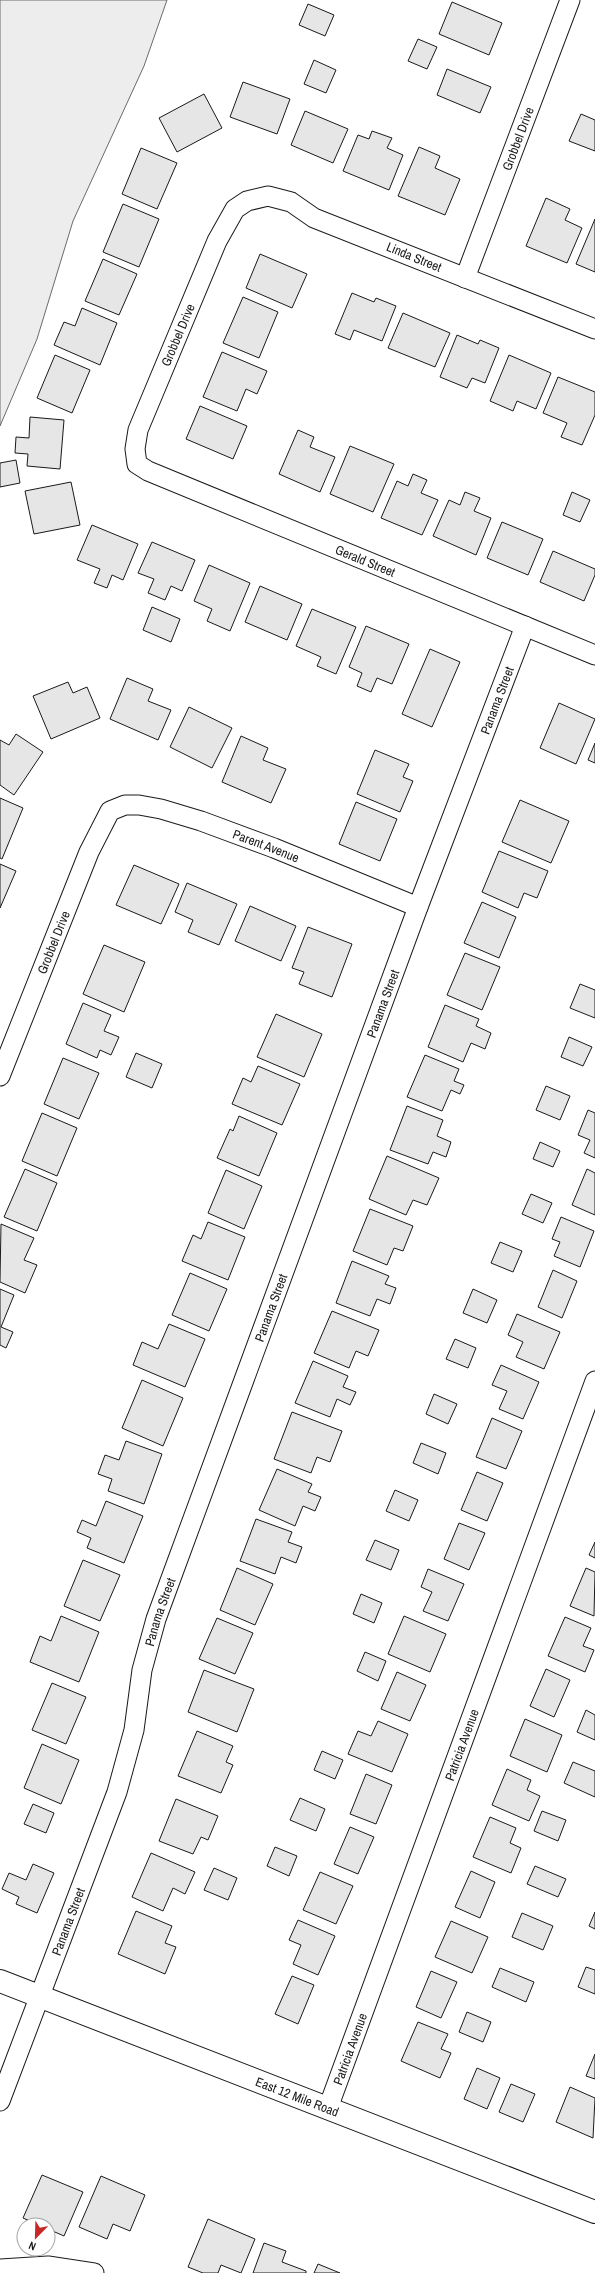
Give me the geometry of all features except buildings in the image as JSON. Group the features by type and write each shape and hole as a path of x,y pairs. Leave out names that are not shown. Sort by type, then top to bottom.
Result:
{"main road":[{"name":"East 12 Mile Road","path":"0,1980 595,2212"}],"street":[{"name":"Grobbel Drive","path":"465,278 570,0"},
{"name":"Linda Street","path":"235,209 247,201 268,196 291,202 314,218 595,329"},
{"name":"Grobbel Drive","path":"137,464 135,449 138,430 218,241 235,209"},
{"name":"Gerald Street","path":"137,464 148,471 595,655"},
{"name":"Panama Street","path":"0,2101 117,1792 132,1736 142,1670 156,1618 418,907 525,626"},
{"name":"Parent Avenue","path":"110,811 124,805 139,805 161,809 201,821 274,848 418,907"},
{"name":"Grobbel Drive","path":"0,1076 89,852 110,811"},
{"name":"Patricia Avenue","path":"328,2108 595,1380"},
{"path":"0,2269 48,2266 94,2273"}],"shaded area":[{"path":"0,0 167,0 144,66 73,221 37,339 0,426"}]}
